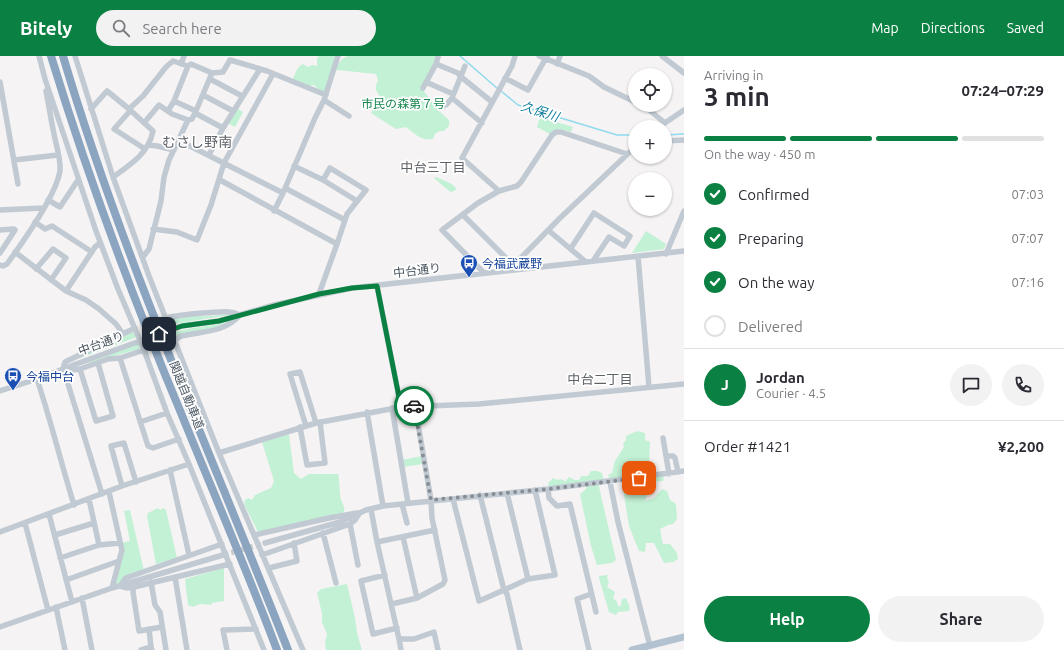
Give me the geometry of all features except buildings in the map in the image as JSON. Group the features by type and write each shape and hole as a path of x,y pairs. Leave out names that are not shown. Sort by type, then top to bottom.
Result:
{"highway":[{"name":"関越自動車道","path":"51,56 71,122 126,275 276,650"},
{"name":"関越自動車道","path":"63,56 109,198 137,273 214,470 242,533 288,650"}],"main road":[{"path":"632,650 651,647 684,637"}],"street":[{"path":"39,56 78,180 100,243 144,350 167,413 222,544 264,650"},
{"path":"75,56 113,177 166,318 219,453 303,650"},
{"path":"181,64 184,56"},
{"path":"274,211 325,98 338,56"},
{"path":"499,191 462,158 512,66 515,56"},
{"path":"539,56 546,57 557,64 589,76 610,90 628,99"},
{"path":"557,64 560,56"},
{"path":"662,56 684,73"},
{"path":"669,62 674,56"},
{"path":"422,88 436,64 438,57"},
{"path":"505,78 528,90 546,57"},
{"path":"174,150 157,146 147,147 114,129 166,67 173,61 188,66 191,64 212,73 223,72 230,60 260,68 325,98 349,116"},
{"path":"436,64 458,73 492,102"},
{"path":"168,111 174,101 188,66"},
{"path":"440,108 447,104 452,96 464,66"},
{"path":"209,155 223,128 260,68"},
{"path":"143,258 149,249 161,201 164,177 174,150 188,120 192,119 212,73"},
{"path":"153,229 177,232 197,240 211,206 224,163 273,74"},
{"path":"210,79 242,96"},
{"path":"0,265 5,265 35,222 56,185 60,172 46,89 46,81"},
{"path":"0,82 18,184"},
{"path":"426,82 452,96 482,123"},
{"path":"91,109 107,91 154,132 147,147 136,161 113,177"},
{"path":"203,95 233,111"},
{"path":"174,101 223,128"},
{"path":"144,123 158,105 188,120"},
{"path":"669,120 684,110"},
{"path":"651,112 661,120"},
{"path":"463,215 514,267 548,230 627,154 561,132 556,132 552,135 517,186 499,191 478,203 442,230 484,273"},
{"path":"178,140 345,220"},
{"path":"672,141 684,140"},
{"path":"14,160 58,156"},
{"path":"294,166 323,180 357,201"},
{"path":"319,294 347,214 366,190 330,168 323,180"},
{"path":"48,200 60,207 78,180"},
{"path":"220,180 274,211 337,244"},
{"path":"0,210 43,208"},
{"path":"666,254 684,211"},
{"path":"571,248 594,213 630,236 624,246 609,237 593,261"},
{"path":"35,222 45,229 52,226 92,252"},
{"path":"0,230 15,230 0,253"},
{"path":"548,230 586,262"},
{"path":"66,291 92,252 100,243"},
{"path":"36,268 52,249 66,258 51,280"},
{"name":"中台通り","path":"0,391 78,366 182,326 219,321 319,294 352,288 484,273 514,267 586,262 684,251"},
{"path":"15,252 66,291 95,306 116,324 123,334"},
{"path":"638,256 649,387"},
{"path":"377,286 401,407"},
{"path":"166,318 185,314 221,311 233,312 240,315 231,324 222,328 185,335 175,340"},
{"path":"102,494 63,370 65,362 135,328"},
{"path":"98,363 113,416 96,421 78,366 120,358 144,350"},
{"path":"120,358 148,446 152,448 179,440"},
{"path":"300,372 318,422 325,463 306,465 303,427 290,374 300,372"},
{"path":"37,379 51,420 60,460 74,505"},
{"path":"219,453 318,422 392,408 479,404 684,384"},
{"path":"392,604 417,598 445,582 432,518 431,500 415,406"},
{"path":"392,408 407,523"},
{"path":"367,412 383,506"},
{"path":"140,422 167,413"},
{"path":"663,438 669,474"},
{"path":"122,486 111,446 124,443 136,482"},
{"path":"265,543 340,522 359,513 383,506 610,482 681,472 675,458 673,456 666,456"},
{"path":"0,532 89,500 122,486 189,464"},
{"path":"170,470 189,555"},
{"path":"610,482 618,522 651,647"},
{"path":"548,489 549,498 557,506 570,504 596,612"},
{"path":"453,499 479,601 528,579 554,575 535,490"},
{"path":"109,492 122,550 112,588"},
{"path":"507,493 528,579"},
{"path":"480,495 504,590 507,594 520,650"},
{"path":"89,500 99,545"},
{"path":"371,509 401,650"},
{"path":"254,535 352,513 359,513"},
{"path":"262,555 350,524 355,520 359,513"},
{"path":"49,514 72,602"},
{"path":"25,523 48,610"},
{"path":"55,535 94,523"},
{"path":"350,524 358,565"},
{"path":"377,542 435,530"},
{"path":"323,533 336,583"},
{"path":"402,537 417,598"},
{"path":"60,558 99,545 120,543"},
{"path":"269,568 297,561 294,543"},
{"path":"120,586 126,578 222,544"},
{"path":"0,627 112,588 223,555"},
{"path":"66,580 119,561"},
{"path":"120,586 127,588 134,587 230,564"},
{"path":"385,575 361,581 373,634 397,628"},
{"path":"175,577 187,650"},
{"path":"151,582 155,605 160,612 166,650"},
{"path":"134,587 133,592 139,631 162,627"},
{"path":"589,650 577,598 591,594"},
{"path":"82,598 92,650"},
{"path":"56,607 65,650"},
{"path":"227,650 223,630 256,629"},
{"path":"141,650 152,649 149,630"},
{"path":"399,639 414,639 434,632 438,650"}],"green space":[{"path":"319,56 335,56 326,89 323,92 314,85 309,86 293,79 301,65 303,64 308,67 312,65 317,66 317,58"},
{"name":"市民の森第７号","path":"348,56 437,56 423,90 439,111 449,120 449,126 444,131 437,132 433,139 425,139 418,136 406,127 396,129 371,113 380,97 376,90 378,80 376,74 337,70 336,69 339,63"},
{"path":"237,108 243,112 235,127 228,123"},
{"path":"540,117 573,127 571,132 559,129 550,134 537,127"},
{"path":"436,177 452,184 457,189 452,192 449,191 434,178"},
{"path":"646,231 666,244 664,249 632,253"},
{"path":"232,314 171,325 170,323 178,318 188,316 211,316"},
{"path":"232,321 221,326 176,336 173,333 188,329"},
{"path":"132,332 135,333 137,337 75,360"},
{"path":"139,343 139,349 77,366"},
{"path":"637,431 645,433 645,440 650,442 649,465 652,471 651,477 655,478 661,474 664,477 663,481 648,482 649,488 645,501 654,498 662,489 667,491 670,500 676,504 677,519 673,524 660,529 663,544 670,544 677,553 678,559 673,562 664,563 654,543 646,543 645,552 639,551 629,526 622,482 620,479 611,481 608,475 612,473 615,461 624,447 623,444 626,440 626,436"},
{"path":"286,434 289,435 294,473 301,479 309,474 338,474 340,497 344,507 344,512 335,516 258,532 244,504 245,500 248,498 252,500 255,495 271,488 274,481 262,442"},
{"path":"422,456 423,464 403,467 402,460"},
{"path":"591,471 602,473 604,480 599,487 616,560 612,563 597,565 591,546 580,494 586,489 586,486 549,487 548,483 553,478 557,480 562,479 565,482 569,477 579,480 581,476 588,476"},
{"path":"158,508 160,510 163,508 166,510 177,558 156,564 147,516 148,513"},
{"path":"130,510 144,571 113,588 121,543 130,541 124,511"},
{"path":"224,568 224,601 212,603 211,605 200,604 193,607 188,605 185,579"},
{"path":"608,575 607,578 609,582 607,587 615,592 613,599 616,600 619,607 622,599 626,598 629,611 618,612 616,615 609,612 599,578 599,576"},
{"path":"347,584 362,650 326,650 325,642 327,634 322,622 322,613 317,593 321,589"}],"waterway":[{"name":"久保川","path":"460,56 498,89"},
{"name":"久保川","path":"501,91 518,105 617,135 628,135"},
{"name":"久保川","path":"672,135 684,134"}],"tunnel":[{"path":"223,555 265,543"}],"way so far":[{"path":"414,406 431,500 548,489 639,478"}],"place":[{"name":"今福武蔵野","path":"469,278"},
{"name":"今福中台","path":"13,391"}],"district":[{"name":"むさし野南","path":"197,142"},
{"name":"中台三丁目","path":"433,167"},
{"name":"中台二丁目","path":"600,379"}],"route":[{"path":"159,334 182,326 219,321 319,294 352,288 377,286 401,407 414,406"}]}
